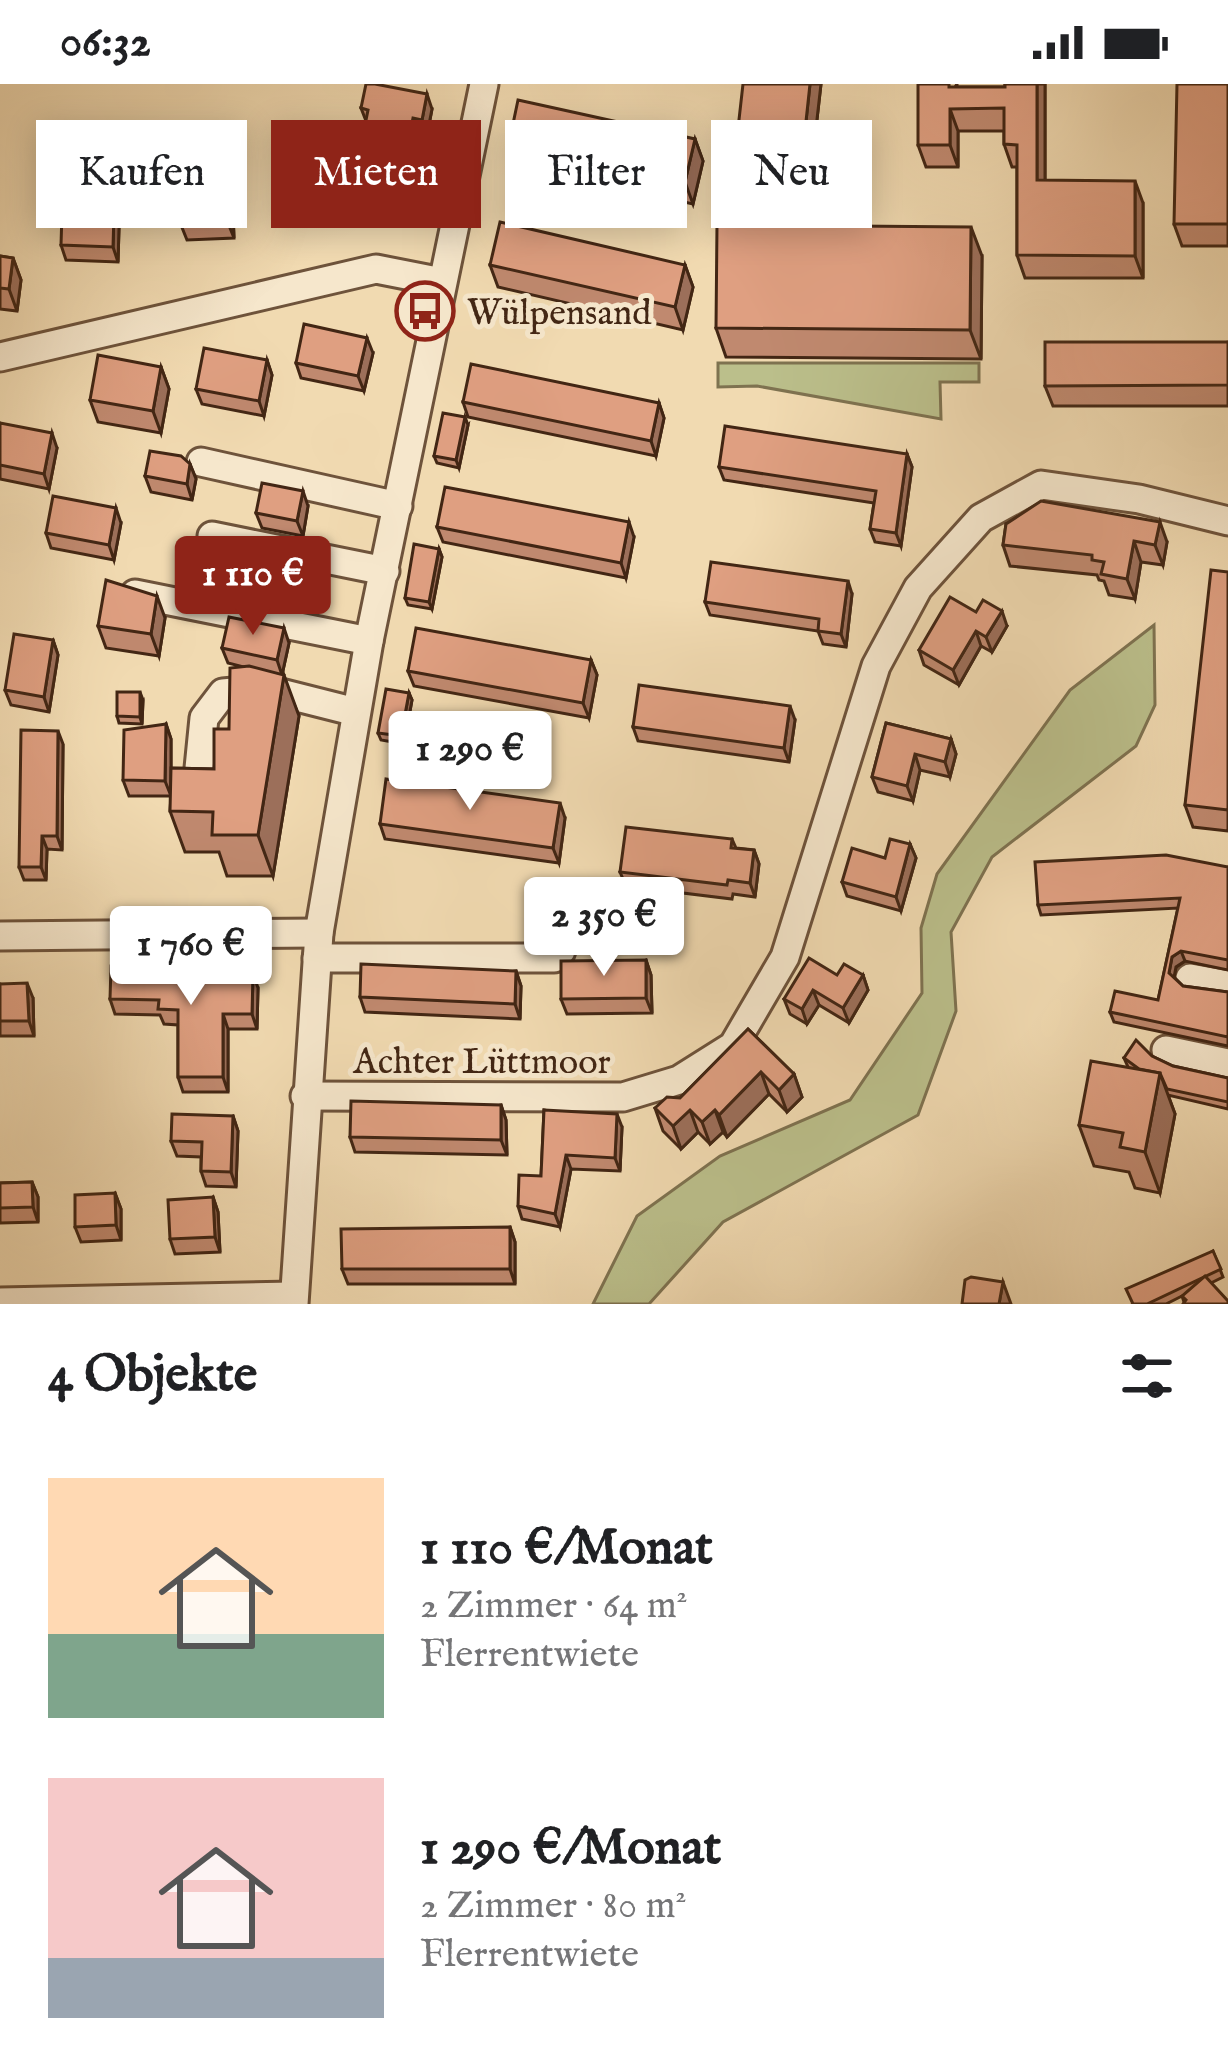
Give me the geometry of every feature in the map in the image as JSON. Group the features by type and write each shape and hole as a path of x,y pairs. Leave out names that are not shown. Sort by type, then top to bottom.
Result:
{"street":[{"path":"0,1302 294,1300 302,1228 304,1096 318,945 369,641 484,84"},
{"path":"0,357 376,269 442,282"},
{"path":"201,462 398,506"},
{"name":"Achter Lüttmoor","path":"304,1096 623,1096 679,1080 733,1046 784,957 876,666 918,588 981,518 1041,485 1139,499 1228,521"},
{"path":"212,536 385,571"},
{"path":"136,594 369,641"},
{"path":"199,768 204,718 223,693 265,689 356,712"},
{"path":"0,936 318,945 554,958 561,952 571,899"},
{"path":"1190,978 1228,985"},
{"path":"1166,1050 1228,1063"}],"green space":[{"path":"744,228 818,228 818,237 744,236"},
{"path":"718,363 979,363 979,382 940,382 941,419 757,386 718,387"},
{"path":"1154,625 1155,705 1136,746 992,857 951,932 956,1011 918,1115 723,1222 649,1304 593,1304 637,1216 720,1156 850,1100 922,993 921,928 937,874 1070,690"}],"building":[{"path":"366,84 427,94 422,120 366,120 368,110 361,108"},
{"path":"743,84 810,84 806,120 739,120"},
{"path":"918,84 1037,84 1037,180 1135,181 1135,256 1017,255 1017,145 1004,144 1004,108 950,109 950,145 918,145"},
{"path":"1177,84 1228,84 1228,224 1174,224"},
{"path":"518,100 609,120 514,120"},
{"path":"687,137 695,139 687,173"},
{"path":"500,222 505,228 526,228 685,265 675,307 490,265"},
{"path":"971,227 970,330 716,328 717,228"},
{"path":"62,228 114,228 113,247 61,245"},
{"path":"0,256 13,258 9,289 0,288"},
{"path":"304,324 367,338 358,376 296,363"},
{"path":"1045,342 1228,342 1228,385 1045,386"},
{"path":"204,348 267,360 259,401 196,389"},
{"path":"98,355 161,367 153,411 90,400"},
{"path":"471,364 659,403 651,441 463,402"},
{"path":"443,413 465,417 456,460 434,456"},
{"path":"0,423 52,433 44,474 0,465"},
{"path":"725,426 907,454 896,533 870,529 876,491 719,467"},
{"path":"150,451 181,456 190,464 187,484 145,476"},
{"path":"262,483 303,491 297,521 256,513"},
{"path":"445,487 629,522 621,563 437,527"},
{"path":"53,496 116,508 109,545 46,533"},
{"path":"1041,501 1160,522 1155,545 1134,541 1127,579 1101,574 1104,562 1092,560 1092,555 1003,545 1006,524"},
{"path":"414,544 439,549 429,602 405,598"},
{"path":"240,546 297,558 293,574 237,563"},
{"path":"711,562 848,581 841,634 818,631 819,619 705,602"},
{"path":"1211,570 1228,572 1228,810 1185,805"},
{"path":"106,580 157,596 151,634 98,626"},
{"path":"950,597 976,612 983,600 1002,611 986,637 976,631 953,670 919,650"},
{"path":"229,617 284,628 277,660 222,648"},
{"path":"416,628 591,660 583,703 408,671"},
{"path":"14,634 53,640 44,697 5,690"},
{"path":"249,666 284,675 258,835 212,835 213,812 170,811 171,768 214,769 214,729 229,729 230,668"},
{"path":"639,685 790,706 784,748 633,727"},
{"path":"386,689 409,693 401,736 378,733"},
{"path":"117,692 140,692 140,717 117,716"},
{"path":"886,723 951,739 945,762 915,754 907,786 872,777"},
{"path":"166,724 165,781 123,780 124,730"},
{"path":"21,730 58,731 57,836 42,836 41,867 19,867"},
{"path":"386,779 560,803 553,848 380,824"},
{"path":"626,827 732,839 731,848 754,850 750,883 728,880 727,885 620,872"},
{"path":"890,839 910,844 896,897 842,882 852,848 885,858"},
{"path":"1166,855 1228,867 1228,960 1181,951 1172,957 1169,973 1183,986 1228,992 1228,1037 1110,1012 1115,991 1158,1000 1180,898 1038,905 1035,862"},
{"path":"809,958 837,975 844,964 863,975 843,1008 813,990 802,1009 784,999"},
{"path":"646,960 646,998 561,999 561,961"},
{"path":"361,964 516,971 515,1004 360,997"},
{"path":"111,966 253,973 252,1014 223,1014 223,1077 178,1077 178,1010 158,1009 159,1000 110,999"},
{"path":"27,983 29,1021 0,1021 0,984"},
{"path":"748,1029 794,1074 779,1090 761,1072 719,1115 715,1110 702,1122 690,1110 673,1126 655,1108 667,1097 680,1098"},
{"path":"1136,1040 1152,1056 1173,1066 1228,1078 1228,1102 1167,1089 1160,1073 1139,1069 1124,1058"},
{"path":"1091,1061 1160,1073 1145,1152 1120,1147 1123,1133 1079,1125"},
{"path":"351,1101 501,1105 501,1140 350,1137"},
{"path":"544,1110 617,1114 615,1158 566,1155 555,1214 518,1206 519,1175 541,1176"},
{"path":"172,1114 233,1116 231,1172 201,1171 202,1142 171,1141"},
{"path":"32,1182 33,1207 0,1208 0,1183"},
{"path":"115,1193 116,1225 75,1227 75,1195"},
{"path":"213,1197 215,1237 170,1239 168,1200"},
{"path":"510,1227 510,1269 342,1269 341,1229"},
{"path":"1213,1251 1221,1269 1147,1304 1133,1304 1126,1289"},
{"path":"1205,1276 1228,1304 1183,1304 1182,1296"},
{"path":"965,1280 1003,1282 999,1304 962,1304"}],"place":[{"name":"Wülpensand","path":"425,311"}]}
